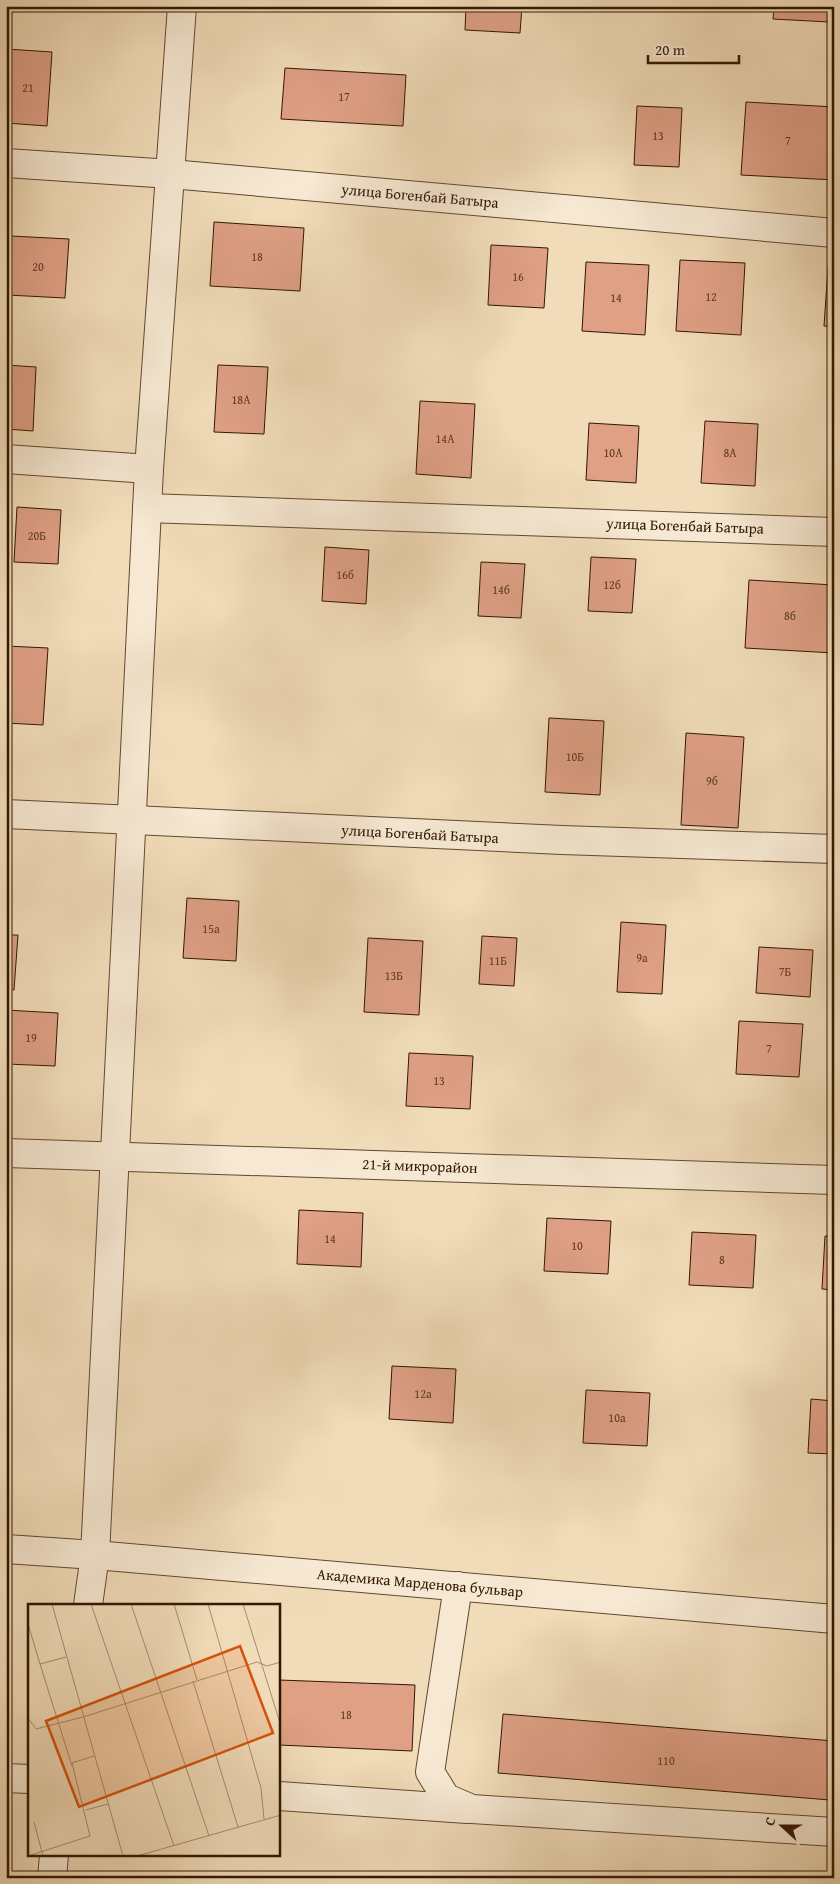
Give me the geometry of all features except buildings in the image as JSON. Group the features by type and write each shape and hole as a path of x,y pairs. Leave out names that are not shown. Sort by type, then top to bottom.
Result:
{"street":[{"path":"88,1604 95,1555 149,469 182,6"},
{"name":"улица Богенбай Батыра","path":"6,163 171,174 834,233"},
{"path":"6,459 149,469"},
{"name":"улица Богенбай Батыра","path":"147,508 834,532"},
{"name":"улица Богенбай Батыра","path":"6,814 562,840 834,849"},
{"name":"21-й микрорайон","path":"6,1153 834,1180"},
{"name":"Академика Марденова бульвар","path":"6,1549 95,1555 834,1619"},
{"path":"458,1586 430,1772 446,1798 472,1809"},
{"path":"6,1778 28,1779"},
{"path":"280,1796 834,1832"},
{"path":"52,1878 54,1856"}]}
